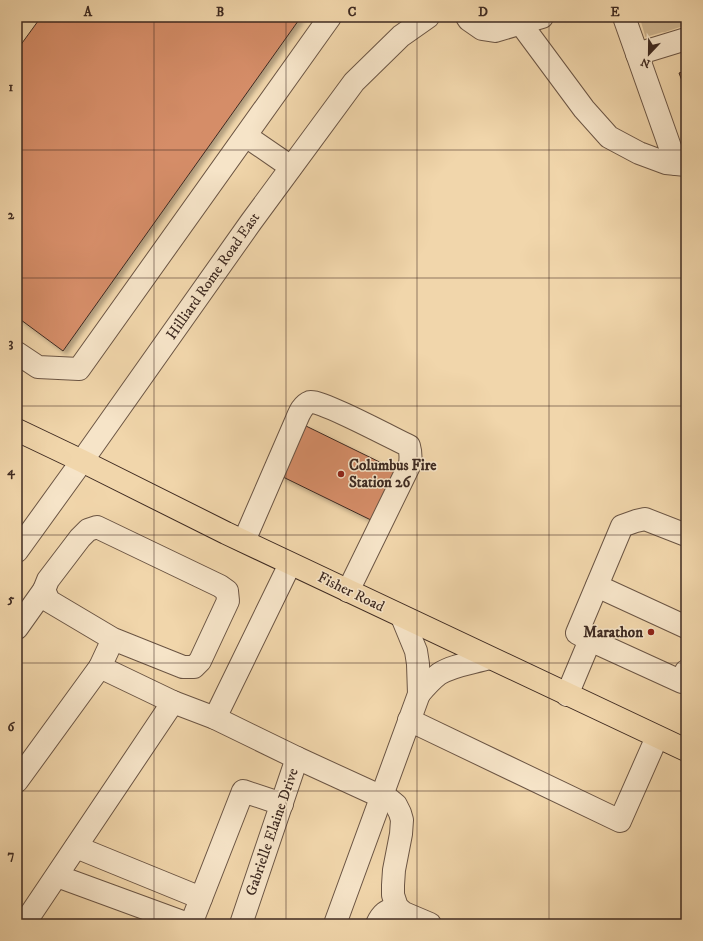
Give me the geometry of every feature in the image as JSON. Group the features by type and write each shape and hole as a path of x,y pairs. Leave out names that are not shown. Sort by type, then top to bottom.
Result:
{"main road":[{"name":"Fisher Road","path":"17,430 290,564 686,750"}],"street":[{"path":"17,353 38,368 79,369 330,17"},
{"name":"Hilliard Rome Road East","path":"17,551 251,222 354,82 401,36 428,17"},
{"path":"467,17 482,29 495,31 542,17"},
{"path":"521,24 584,109 609,137 639,153 666,163 681,164 637,54 624,17"},
{"path":"637,54 671,38"},
{"path":"246,136 291,168"},
{"path":"244,541 296,421 301,410 305,406 311,402 315,402 378,430 409,446 411,459 410,464 348,591"},
{"path":"686,535 645,519 622,526 577,633 682,682 686,672"},
{"path":"17,628 44,590 48,580 80,538 88,530 97,527 220,586 227,591 228,600 200,661 194,667 183,667 113,639 49,601 44,590"},
{"path":"215,718 290,564"},
{"path":"597,586 686,628"},
{"path":"402,617 416,651 419,694"},
{"path":"17,781 100,667 113,639"},
{"path":"567,695 590,640"},
{"path":"335,924 419,694 441,673 452,668 490,658"},
{"name":"Gabrielle Elaine Drive","path":"100,667 173,702 215,718 297,758 241,924"},
{"path":"24,924 173,702"},
{"path":"409,720 620,821 657,737"},
{"path":"297,758 390,800 396,805 402,820 401,834 394,870 393,895 397,907 404,913 430,924"},
{"path":"191,924 243,791 282,804"},
{"path":"76,848 201,898"},
{"path":"57,876 188,924"},
{"path":"377,924 381,916 387,911 397,907"}],"building":[{"path":"41,17 301,17 63,351 17,317 17,50"},
{"path":"686,71 686,91 679,73"},
{"name":"Columbus Fire Station 26","path":"306,426 400,472 375,522 281,476"}],"tunnel":[{"path":"651,17 656,34"},
{"path":"670,17 674,29"}],"place":[{"name":"Columbus Fire Station 26","path":"341,474"},
{"name":"Marathon","path":"651,632"}]}
